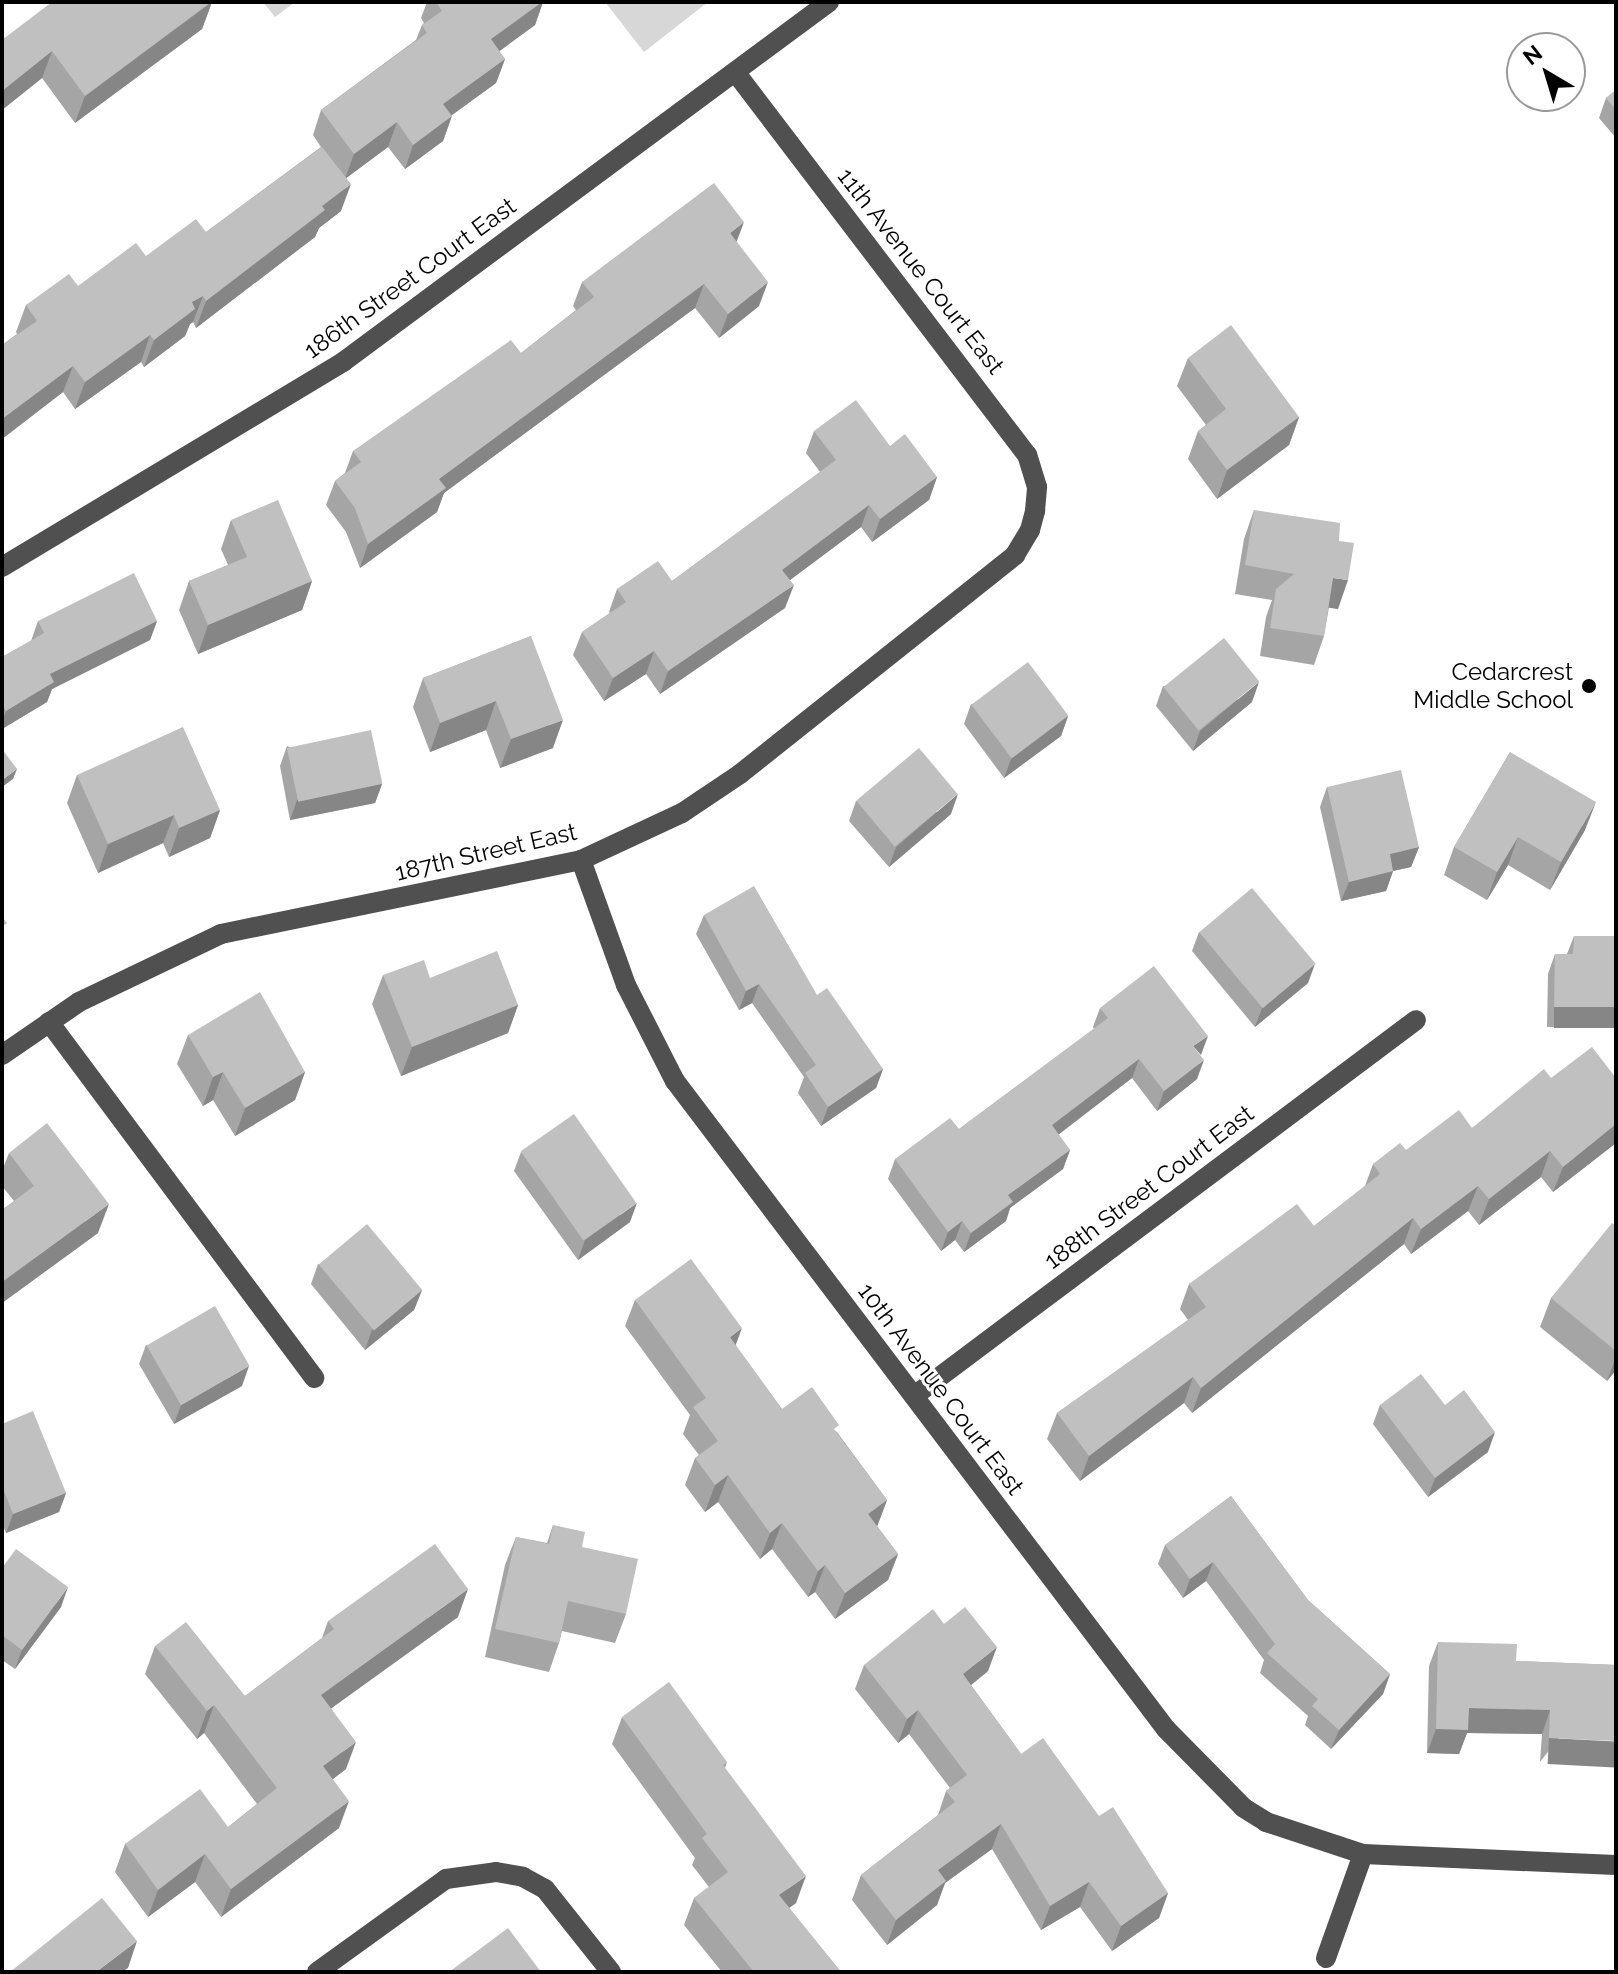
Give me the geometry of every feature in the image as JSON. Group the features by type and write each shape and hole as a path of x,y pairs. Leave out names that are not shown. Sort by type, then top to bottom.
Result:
{"street":[{"name":"186th Street Court East","path":"2,567 343,362 737,74 829,2"},
{"name":"11th Avenue Court East","path":"737,74 1011,430 1034,471 1035,511"},
{"name":"187th Street East","path":"2,1055 49,1022 181,949 221,934 581,860 682,813 740,774 992,578 1015,555 1035,511"},
{"name":"10th Avenue Court East","path":"581,860 626,985 675,1081 1166,1729 1244,1808 1266,1822 1363,1854 1616,1865"},
{"name":"188th Street Court East","path":"914,1396 1416,1020"},
{"path":"49,1022 314,1378"},
{"path":"1326,1958 1363,1854"},
{"path":"317,1972 446,1879 496,1872 523,1877 545,1889 611,1972"}],"shaded area":[{"path":"263,2 295,2 275,17"},
{"path":"605,2 708,2 644,52"}],"building":[{"path":"52,2 211,2 85,96 52,51 2,91 2,40"},
{"path":"436,2 542,2 491,39 505,59 443,104 452,116 413,145 397,122 354,154 321,110 427,33 422,25 442,11"},
{"path":"1616,90 1616,110 1606,98"},
{"path":"322,147 351,184 322,206 325,210 206,301 203,296 192,302 195,309 154,340 150,335 85,382 73,366 2,419 2,345 37,321 26,305 69,274 78,286 136,243 146,256 196,219 206,232"},
{"path":"714,183 744,222 730,233 768,282 728,314 704,284 439,479 446,488 368,544 355,508 335,481 361,462 353,451 511,340 521,353 594,297 582,282"},
{"path":"1231,325 1299,417 1227,470 1198,431 1226,409 1188,358"},
{"path":"856,400 890,446 905,434 937,477 880,519 869,505 782,570 794,585 668,671 654,651 613,678 582,632 626,602 617,589 658,561 672,581 836,460 814,431"},
{"path":"278,500 312,581 208,625 189,581 247,557 231,520"},
{"path":"1254,510 1340,523 1339,541 1354,543 1348,580 1333,578 1324,636 1270,628 1276,589 1294,574 1245,565"},
{"path":"134,573 157,621 50,674 54,682 6,711 2,705 2,657 44,633 38,621"},
{"path":"531,636 563,720 511,739 496,701 440,723 423,678"},
{"path":"1224,638 1259,682 1199,731 1163,687"},
{"path":"1028,662 1068,716 1012,758 971,705"},
{"path":"183,727 220,810 179,828 174,815 108,844 77,775"},
{"path":"371,730 382,784 298,802 287,748"},
{"path":"919,748 958,794 895,847 856,801"},
{"path":"2,749 17,769 2,780"},
{"path":"1510,752 1596,802 1561,862 1518,837 1497,872 1454,847"},
{"path":"1401,770 1419,847 1390,854 1393,871 1349,882 1327,787"},
{"path":"754,886 817,995 827,988 883,1069 828,1107 805,1073 816,1065 759,984 746,991 704,915"},
{"path":"1252,888 1316,964 1263,1008 1199,932"},
{"path":"1574,936 1616,936 1616,1007 1554,1007 1555,954 1573,954"},
{"path":"497,951 518,1005 412,1047 383,975 424,960 430,978"},
{"path":"1154,966 1208,1036 1193,1046 1204,1060 1164,1091 1139,1059 1052,1125 1070,1150 1008,1195 1013,1202 971,1233 962,1221 948,1232 895,1159 950,1118 959,1129 1108,1018 1100,1008"},
{"path":"260,992 305,1072 245,1108 223,1072 213,1077 188,1035"},
{"path":"1592,1047 1616,1078 1616,1124 1563,1167 1550,1151 1489,1199 1478,1186 1421,1229 1413,1218 1201,1388 1193,1377 1089,1456 1057,1413 1206,1307 1189,1284 1297,1204 1314,1226 1380,1174 1373,1164 1400,1143 1406,1150 1459,1110 1472,1128 1544,1069 1551,1078"},
{"path":"574,1114 637,1203 583,1241 521,1151"},
{"path":"47,1123 109,1204 2,1282 2,1210 34,1186 9,1153"},
{"path":"1612,1223 1616,1226 1616,1351 1551,1298"},
{"path":"367,1224 422,1290 374,1330 319,1264"},
{"path":"691,1259 742,1328 730,1337 782,1409 812,1387 839,1425 834,1429 887,1500 868,1514 898,1554 845,1593 825,1565 818,1571 782,1523 770,1533 728,1475 715,1485 695,1458 718,1441 693,1407 706,1398 635,1300"},
{"path":"215,1306 250,1366 181,1405 147,1346"},
{"path":"1421,1374 1445,1405 1464,1390 1495,1432 1435,1478 1380,1405"},
{"path":"33,1411 66,1493 13,1514 2,1486 2,1424"},
{"path":"1231,1496 1308,1600 1390,1674 1339,1730 1312,1706 1318,1699 1267,1653 1275,1644 1213,1562 1190,1579 1165,1545"},
{"path":"553,1525 585,1532 582,1547 638,1559 626,1614 568,1601 559,1643 495,1629 516,1537 549,1544"},
{"path":"435,1544 468,1589 321,1695 356,1742 323,1766 349,1801 231,1889 205,1854 158,1890 125,1844 200,1789 228,1827 277,1788 214,1705 207,1711 155,1646 186,1622 245,1696 334,1629 328,1621"},
{"path":"16,1549 68,1587 22,1650 2,1635 2,1568"},
{"path":"965,1607 997,1647 963,1674 1021,1754 1043,1738 1099,1816 1113,1807 1168,1893 1121,1926 1089,1882 1050,1906 1001,1824 938,1870 946,1881 896,1920 861,1875 955,1802 946,1791 967,1775 918,1710 907,1719 864,1665 933,1609 944,1624"},
{"path":"1438,1642 1517,1644 1516,1661 1616,1665 1616,1741 1549,1738 1550,1710 1469,1708 1468,1730 1436,1729"},
{"path":"669,1682 727,1762 723,1765 806,1876 779,1895 841,1972 754,1972 694,1898 728,1872 702,1838 707,1834 622,1717"},
{"path":"102,1898 137,1941 96,1972 10,1972"},
{"path":"508,1928 541,1972 449,1972"}],"place":[{"name":"Cedarcrest Middle School","path":"1589,686"}]}
